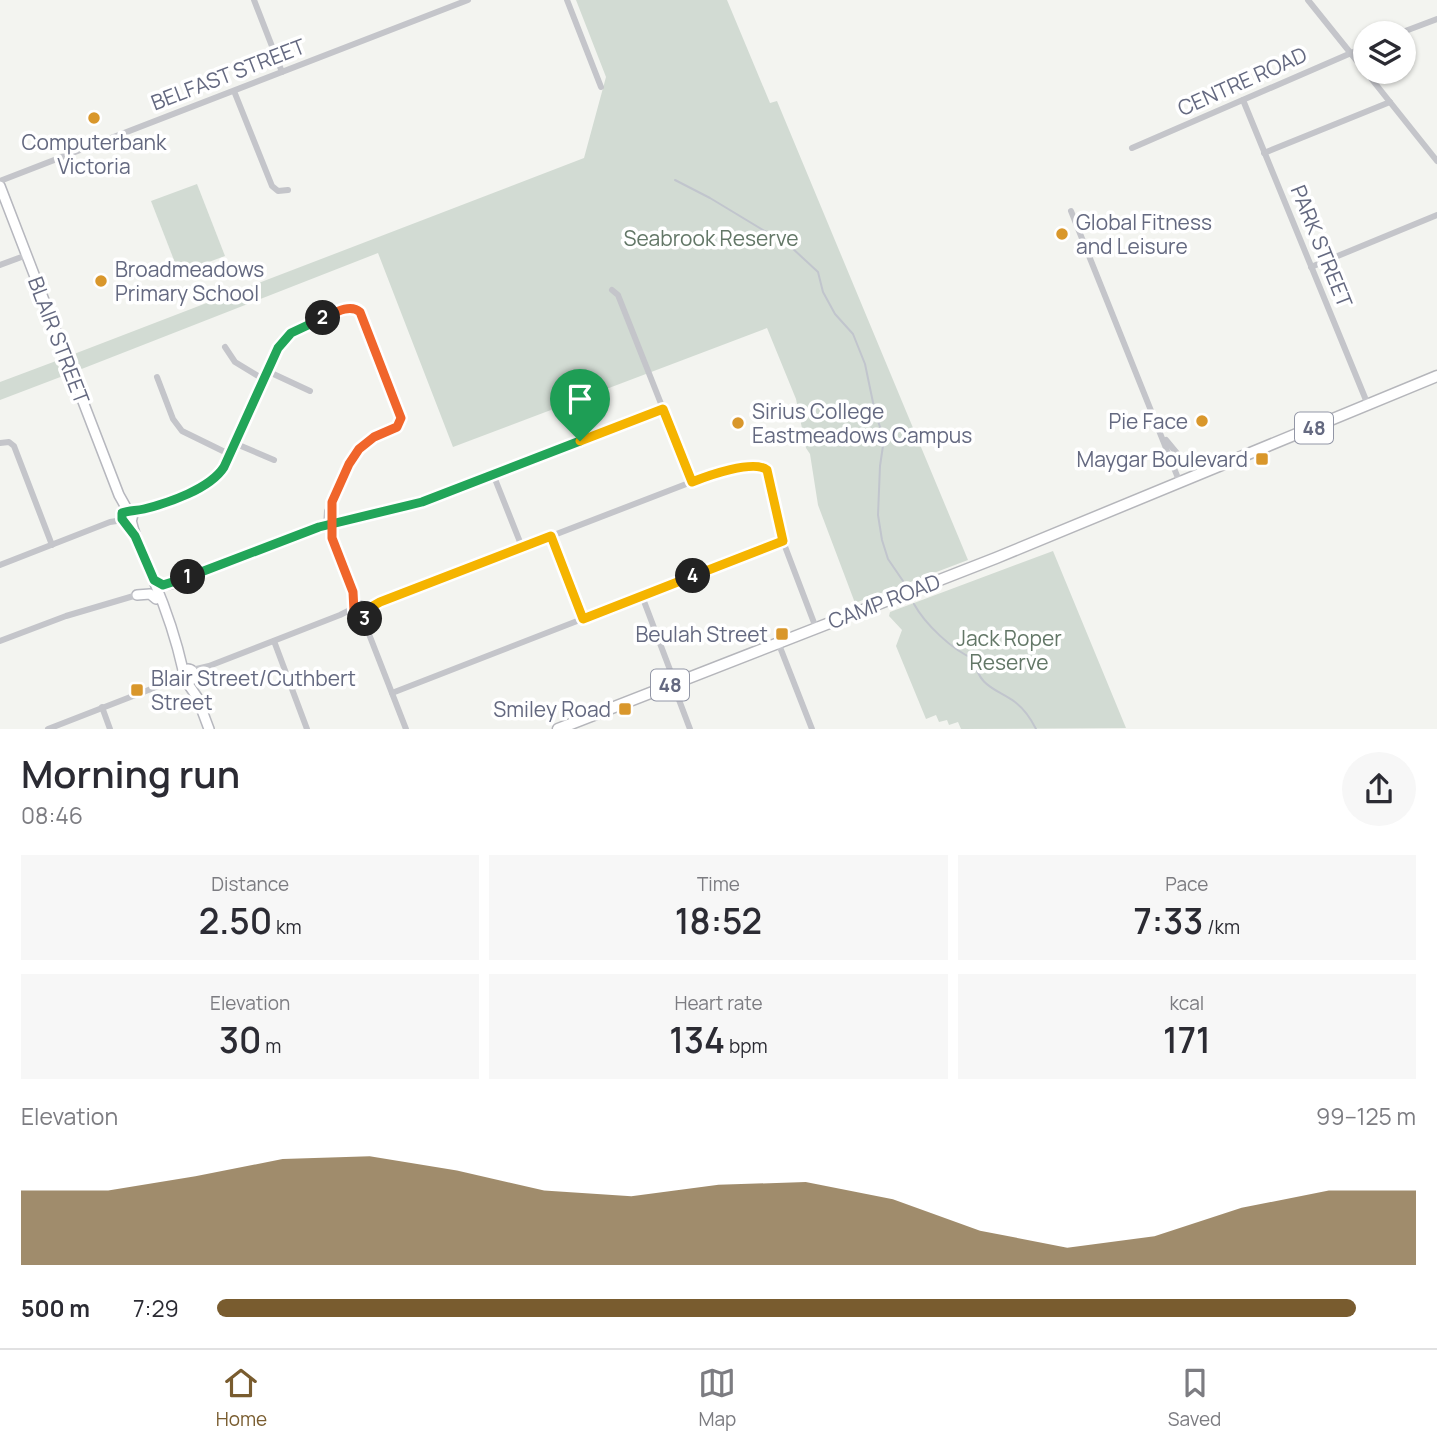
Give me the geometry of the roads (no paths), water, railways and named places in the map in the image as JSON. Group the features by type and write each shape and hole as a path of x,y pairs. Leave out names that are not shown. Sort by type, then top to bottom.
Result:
{"main road":[{"name":"CAMP ROAD","path":"558,728 816,628 867,604 1180,483 1437,376"}],"street":[{"path":"254,0 282,72"},
{"name":"BELFAST STREET","path":"0,183 468,0"},
{"path":"567,0 601,87"},
{"path":"1308,0 1353,56"},
{"path":"1416,27 1437,19"},
{"name":"CENTRE ROAD","path":"1132,148 1353,51"},
{"path":"1375,84 1437,161"},
{"path":"234,90 272,186 278,191 288,190"},
{"name":"PARK STREET","path":"1242,100 1368,405"},
{"path":"1264,153 1390,102"},
{"name":"BLAIR STREET","path":"0,183 209,729"},
{"path":"1071,211 1180,483"},
{"path":"1311,267 1437,215"},
{"path":"0,265 27,255"},
{"path":"612,290 618,295 692,482"},
{"path":"0,565 211,482 221,471 285,338 297,329 350,307 355,308 360,312 401,420 397,427 369,440 355,453 332,502 329,524 332,538 406,729"},
{"path":"225,347 235,362 310,391"},
{"path":"157,377 173,419 182,431 229,454"},
{"path":"0,641 66,616 137,595 150,594 158,598 163,589 171,584 329,524 422,502 663,409"},
{"path":"1159,430 1185,463 1206,472"},
{"path":"0,443 9,442 14,446 52,545"},
{"path":"234,443 274,460"},
{"path":"48,729 692,482 754,466 764,467 769,477 783,541 816,628"},
{"path":"494,474 522,547"},
{"path":"551,536 583,619"},
{"path":"392,693 783,541"},
{"path":"137,595 148,589 152,581 162,585 171,584"},
{"path":"642,596 690,729"},
{"path":"274,641 307,729"},
{"path":"778,642 812,729"},
{"path":"102,708 110,729"}],"waterway":[{"path":"675,180 791,247 818,272 823,292 835,314 853,334 865,364 884,439 878,515 882,540 888,559 903,581"},
{"path":"914,604 940,636 974,659 984,681 1018,705 1036,729"}],"place":[{"name":"Computerbank Victoria","path":"94,118"},
{"name":"Global Fitness and Leisure","path":"1062,234"},
{"name":"Broadmeadows Primary School","path":"101,281"},
{"name":"Pie Face","path":"1202,421"},
{"name":"Sirius College Eastmeadows Campus","path":"738,423"},
{"name":"Maygar Boulevard","path":"1262,459"},
{"name":"Beulah Street","path":"782,634"},
{"name":"Blair Street/Cuthbert Street","path":"137,690"},
{"name":"Smiley Road","path":"625,709"}],"park label":[{"name":"Seabrook Reserve","path":"711,238"},
{"name":"Jack Roper Reserve","path":"1009,650"}]}
